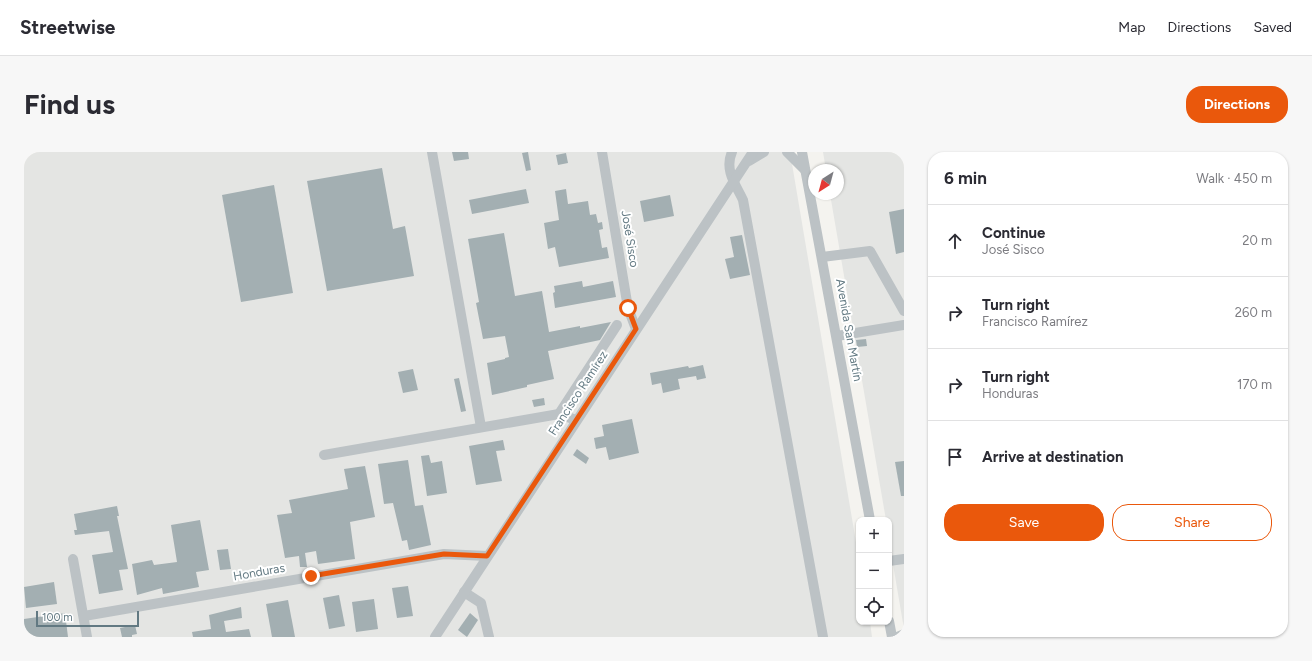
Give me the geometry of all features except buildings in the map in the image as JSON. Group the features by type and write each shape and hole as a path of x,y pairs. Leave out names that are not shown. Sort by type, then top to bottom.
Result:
{"street":[{"path":"432,152 481,427"},
{"name":"José Sisco","path":"602,152 628,308 636,329"},
{"path":"732,152 728,166 743,200 823,637"},
{"name":"Francisco Ramírez","path":"435,637 753,152"},
{"name":"Francisco Ramírez","path":"744,164 764,152"},
{"path":"787,152 807,172"},
{"name":"Avenida San Martín","path":"802,152 807,172 869,517"},
{"path":"822,257 870,251 904,310"},
{"path":"558,414 617,325"},
{"path":"837,336 904,325"},
{"path":"324,455 558,414 576,420"},
{"name":"Honduras","path":"84,616 444,554 487,556"},
{"path":"74,559 87,637"},
{"path":"892,561 904,559"},
{"path":"464,592 481,603 488,637"},
{"path":"890,625 892,637"},
{"path":"897,637 904,634"}],"shaded area":[{"path":"24,152 790,152 856,542 856,625 870,625 872,637 24,637"},
{"path":"823,152 904,152 904,629 892,559 892,517 885,517 831,200 844,200 844,164 825,164"}],"route":[{"path":"311,576 444,554 487,556 636,329 630,317 628,308"}]}
